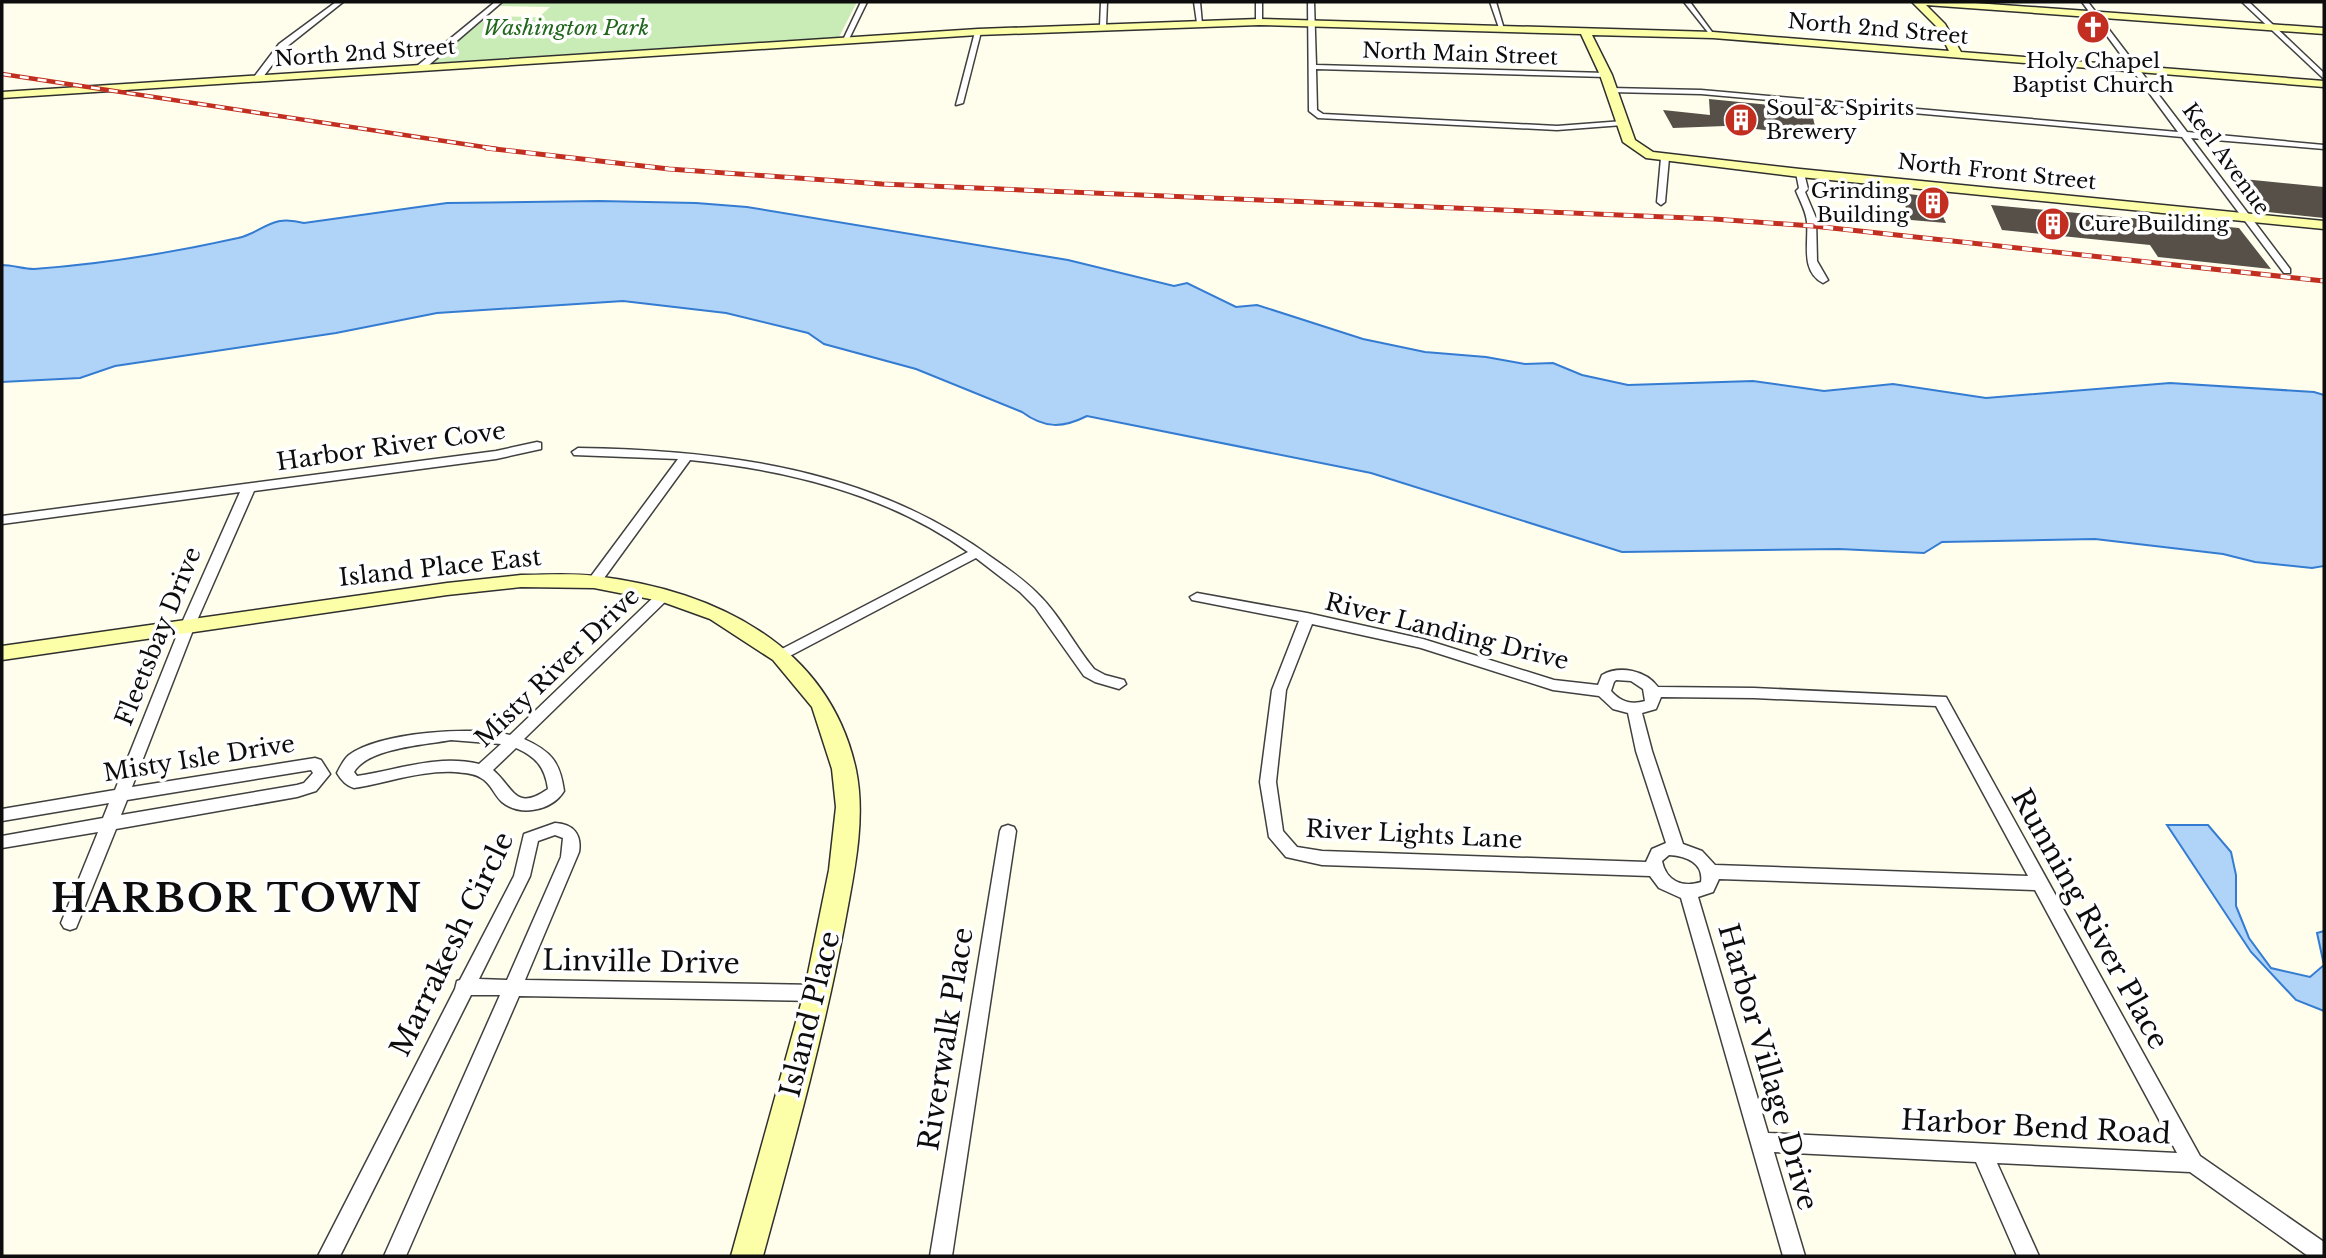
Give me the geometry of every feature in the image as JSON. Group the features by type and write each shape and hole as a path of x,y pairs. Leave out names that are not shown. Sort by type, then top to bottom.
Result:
{"main road":[{"path":"1917,2 1941,26 1957,55"},
{"path":"1923,2 2324,32"},
{"name":"North 2nd Street","path":"2,95 978,32 1259,22 1713,35 2324,83"},
{"name":"North Front Street","path":"1584,30 1606,75 1629,142 1634,148 1665,158 2324,225"},
{"name":"Island Place East","path":"2,653 447,589 521,581 594,582 664,595 717,614 781,655 822,705 844,769"},
{"name":"Island Place","path":"747,1256 818,993 842,870 848,807 844,769"}],"street":[{"path":"257,79 282,46 340,2"},
{"path":"419,68 499,2"},
{"path":"844,41 864,2"},
{"path":"1103,26 1104,2"},
{"path":"1197,2 1200,23"},
{"path":"1259,2 1259,22"},
{"path":"1311,2 1313,111 1321,116 1557,128 1623,123"},
{"path":"1493,2 1502,28"},
{"path":"1687,2 1713,35"},
{"name":"Keel Avenue","path":"2085,2 2287,271"},
{"path":"2245,2 2324,77"},
{"path":"959,103 978,32"},
{"name":"North Main Street","path":"1312,68 1606,75"},
{"path":"1610,90 1701,92 2324,147"},
{"path":"1661,202 1665,158"},
{"path":"1800,173 1804,189 1800,191 1806,201 1812,226 1810,260 1823,280"},
{"name":"Harbor River Cove","path":"2,520 496,455 537,446"},
{"path":"578,452 687,456 782,470 832,483 929,522 978,552 1033,596 1092,676 1119,684"},
{"path":"594,582 687,456"},
{"name":"Fleetsbay Drive","path":"70,923 187,625 249,487"},
{"path":"781,655 978,552"},
{"name":"Misty River Drive","path":"482,771 664,595"},
{"name":"River Landing Drive","path":"1197,597 1307,618 1429,646 1553,685 1604,691 1614,703 1634,709"},
{"name":"River Lights Lane","path":"1307,618 1279,690 1268,782 1275,833 1292,852 1322,858 1654,869"},
{"path":"1604,691 1607,679 1624,675 1643,680 1654,692 1651,705 1634,709 1644,751 1676,849"},
{"name":"Running River Place","path":"1654,692 1754,692 1941,701 2193,1163"},
{"path":"474,735 515,741 538,752 550,762 557,780 556,790 542,802 522,804 508,798 496,779 482,771 452,765 354,782 345,773 353,760 374,749 418,739 474,735"},
{"name":"Misty Isle Drive","path":"2,816 301,765 315,764 322,774 310,787 297,791 2,842"},
{"name":"Marrakesh Circle","path":"329,1256 463,987 522,876 530,838 543,831 562,830 569,834 572,845 561,881 395,1256"},
{"name":"Riverwalk Place","path":"941,1256 1008,831"},
{"path":"1676,849 1698,856 1711,872 1707,887 1688,893 1666,885 1654,869 1654,860 1658,854 1676,849"},
{"path":"1711,872 2041,883"},
{"name":"Harbor Village Drive","path":"1688,893 1794,1256"},
{"name":"Linville Drive","path":"463,987 818,993"},
{"name":"Harbor Bend Road","path":"1759,1142 2193,1163 2324,1255"},
{"path":"1982,1152 2028,1256"}],"green space":[{"name":"Washington Park","path":"505,2 857,2 839,37 430,63 489,16 539,17 550,7 500,6"}],"water":[{"path":"599,201 747,207 1068,260 1174,286 1187,283 1236,307 1257,305 1363,339 1425,352 1486,357 1525,364 1553,363 1582,375 1628,385 1753,381 1824,391 1893,384 1986,398 2170,383 2314,392 2324,395 2324,566 2312,568 2255,562 2223,554 2095,539 1942,542 1924,553 1839,549 1622,552 1371,473 1087,416 1070,423 1046,424 916,369 824,344 808,333 726,313 623,301 437,313 336,333 115,366 80,378 2,382 2,265 34,269 111,261 238,238 276,222 304,223 447,203"},
{"path":"2167,825 2208,825 2231,852 2236,875 2236,906 2249,938 2271,968 2310,977 2324,965 2324,1011 2296,1000 2251,952"},
{"path":"2324,931 2324,965 2317,933"}],"building":[{"name":"Soul & Spirits Brewery","path":"1709,99 1811,109 1817,135 1725,126 1673,128 1663,110 1710,115"},
{"path":"2243,179 2324,187 2324,218 2268,212"},
{"path":"1900,193 1934,197 1946,223 1911,220"},
{"path":"1991,205 2239,228 2271,269 2158,257 2150,245 2002,230"}],"railway":[{"path":"2,74 497,149"},
{"path":"486,148 669,169 882,184 1714,219 1813,226 2324,281"}],"place":[{"name":"Holy Chapel Baptist Church","path":"2093,27"},
{"name":"Soul & Spirits Brewery","path":"1741,120"},
{"name":"Grinding Building","path":"1933,203"},
{"name":"Cure Building","path":"2053,224"}],"district":[{"name":"HARBOR TOWN","path":"237,898"}]}
